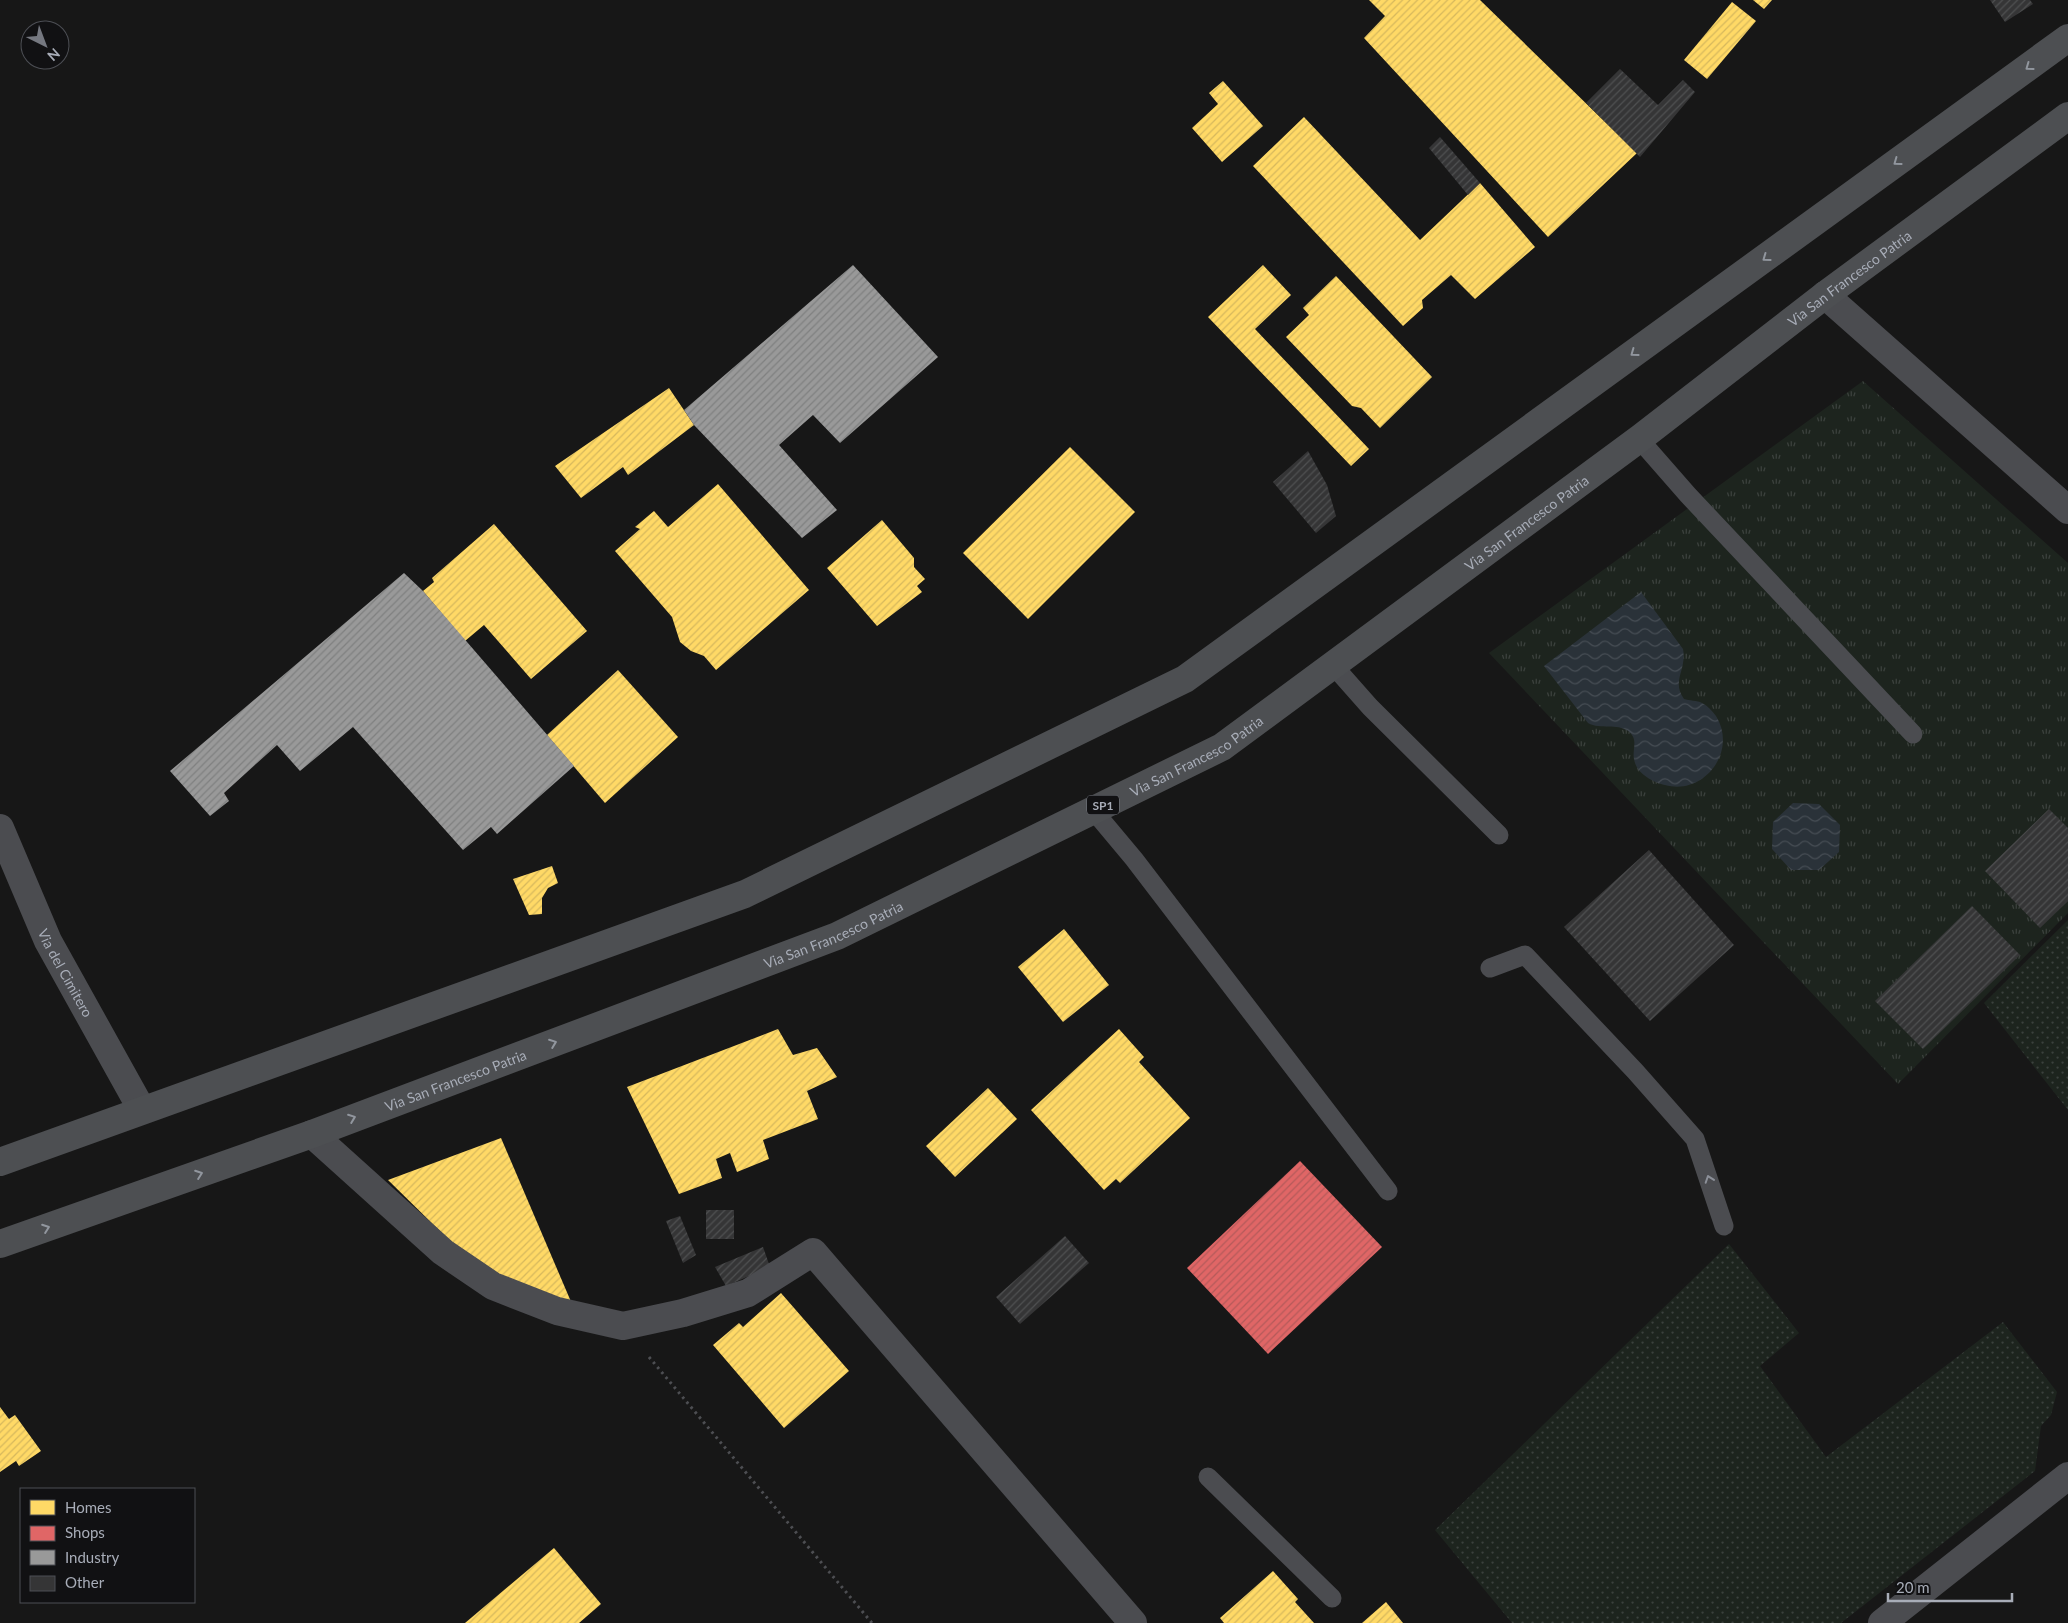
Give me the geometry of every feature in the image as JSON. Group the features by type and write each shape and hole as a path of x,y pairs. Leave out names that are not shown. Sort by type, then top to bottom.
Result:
{"main road":[{"path":"0,1162 745,894 1185,679 2068,38"},
{"name":"Via San Francesco Patria","path":"0,1244 312,1134 838,936 1222,747 1639,439 1825,295 2068,116"}],"street":[{"path":"1825,295 2068,510"},
{"name":"Via del Cimitero","path":"0,828 48,941 142,1110"},
{"path":"312,1134 443,1252 493,1286 556,1311 623,1326 683,1314 748,1293 813,1252 1133,1623"},
{"path":"1882,1623 2068,1476"}],"lane":[{"path":"1639,439 1688,495 1913,734"},
{"path":"1332,664 1370,707 1499,835"},
{"path":"1093,810 1140,867 1388,1190"},
{"path":"1490,968 1525,955 1636,1071 1695,1140 1724,1226"},
{"path":"1208,1477 1332,1598"}],"path":[{"path":"623,1326 872,1623"}],"green space":[{"path":"1863,381 2068,563 2068,913 1898,1084 1489,653"},
{"path":"2068,920 2068,1110 1984,1003"},
{"path":"1729,1244 1799,1333 1760,1366 1826,1457 2003,1322 2057,1392 2051,1415 2041,1426 2035,1471 1841,1623 1512,1623 1435,1530"}],"water":[{"path":"1641,592 1683,649 1684,656 1679,681 1680,693 1684,699 1700,702 1711,710 1722,729 1723,743 1720,756 1713,768 1693,784 1679,787 1665,785 1655,782 1641,773 1635,764 1634,741 1631,734 1619,727 1598,726 1588,723 1544,666"},
{"path":"1793,803 1819,804 1840,825 1839,852 1819,870 1791,870 1772,849 1773,822"}],"building: Homes":[{"path":"1369,0 1480,0 1637,153 1548,237 1364,38 1385,16"},
{"path":"1753,0 1772,0 1764,9"},
{"path":"1732,2 1756,21 1707,79 1684,60"},
{"path":"1223,81 1263,126 1222,162 1192,128 1218,104 1209,93"},
{"path":"1304,117 1420,240 1480,183 1535,247 1475,299 1451,275 1422,300 1423,308 1403,326 1253,166"},
{"path":"1263,265 1291,295 1255,329 1369,449 1351,466 1208,317"},
{"path":"1336,276 1432,377 1380,428 1361,408 1352,406 1286,337 1309,315 1303,308"},
{"path":"669,388 694,425 628,475 623,467 581,498 555,466"},
{"path":"1070,447 1135,512 1028,619 963,553"},
{"path":"718,484 809,590 716,670 704,656 691,651 680,642 672,617 615,551 640,529 635,527 654,511 668,527"},
{"path":"882,520 914,558 914,567 925,579 917,586 922,592 877,626 827,568"},
{"path":"494,524 587,631 531,679 484,625 465,641 423,591 434,582 432,578"},
{"path":"618,670 678,737 605,803 547,735"},
{"path":"552,866 558,883 548,888 542,898 542,914 529,915 513,879"},
{"path":"1064,929 1109,985 1063,1022 1018,967"},
{"path":"778,1029 793,1055 817,1048 837,1077 807,1091 818,1119 763,1140 769,1159 737,1172 730,1153 716,1159 722,1178 679,1194 627,1087"},
{"path":"1119,1029 1144,1057 1139,1062 1190,1118 1120,1183 1116,1179 1104,1190 1031,1110"},
{"path":"988,1088 1017,1119 955,1177 926,1146"},
{"path":"501,1138 572,1304 521,1285 485,1267 448,1239 388,1180"},
{"path":"781,1293 849,1371 784,1428 713,1345 739,1323 743,1327"},
{"path":"0,1407 9,1419 15,1415 41,1451 19,1466 16,1461 0,1472"},
{"path":"554,1548 601,1604 579,1623 465,1623"},
{"path":"1273,1571 1298,1599 1295,1602 1314,1623 1224,1623 1220,1618"},
{"path":"1386,1602 1403,1623 1362,1623"}],"building: Shops":[{"path":"1300,1161 1382,1247 1268,1354 1187,1268"}],"building: Industry":[{"path":"853,265 938,357 840,443 813,415 779,445 837,510 802,538 694,425 684,410"},
{"path":"404,573 423,591 574,766 497,834 491,827 463,850 353,727 300,771 277,745 224,793 229,801 210,816 170,771"}],"building: Other":[{"path":"1990,0 2030,0 2033,4 2005,22"},
{"path":"1620,69 1658,105 1683,80 1695,92 1640,157 1586,103"},
{"path":"1440,137 1480,183 1468,195 1429,148"},
{"path":"1308,451 1327,485 1336,516 1316,533 1273,482"},
{"path":"2049,809 2068,828 2068,901 2040,928 1985,871"},
{"path":"1649,850 1734,945 1650,1021 1564,927"},
{"path":"1972,906 2020,955 1923,1049 1875,1001"},
{"path":"706,1210 734,1210 734,1239 706,1239"},
{"path":"680,1216 696,1255 683,1263 666,1221"},
{"path":"1065,1236 1089,1263 1020,1324 996,1297"},
{"path":"763,1247 770,1267 726,1286 715,1267"}]}
